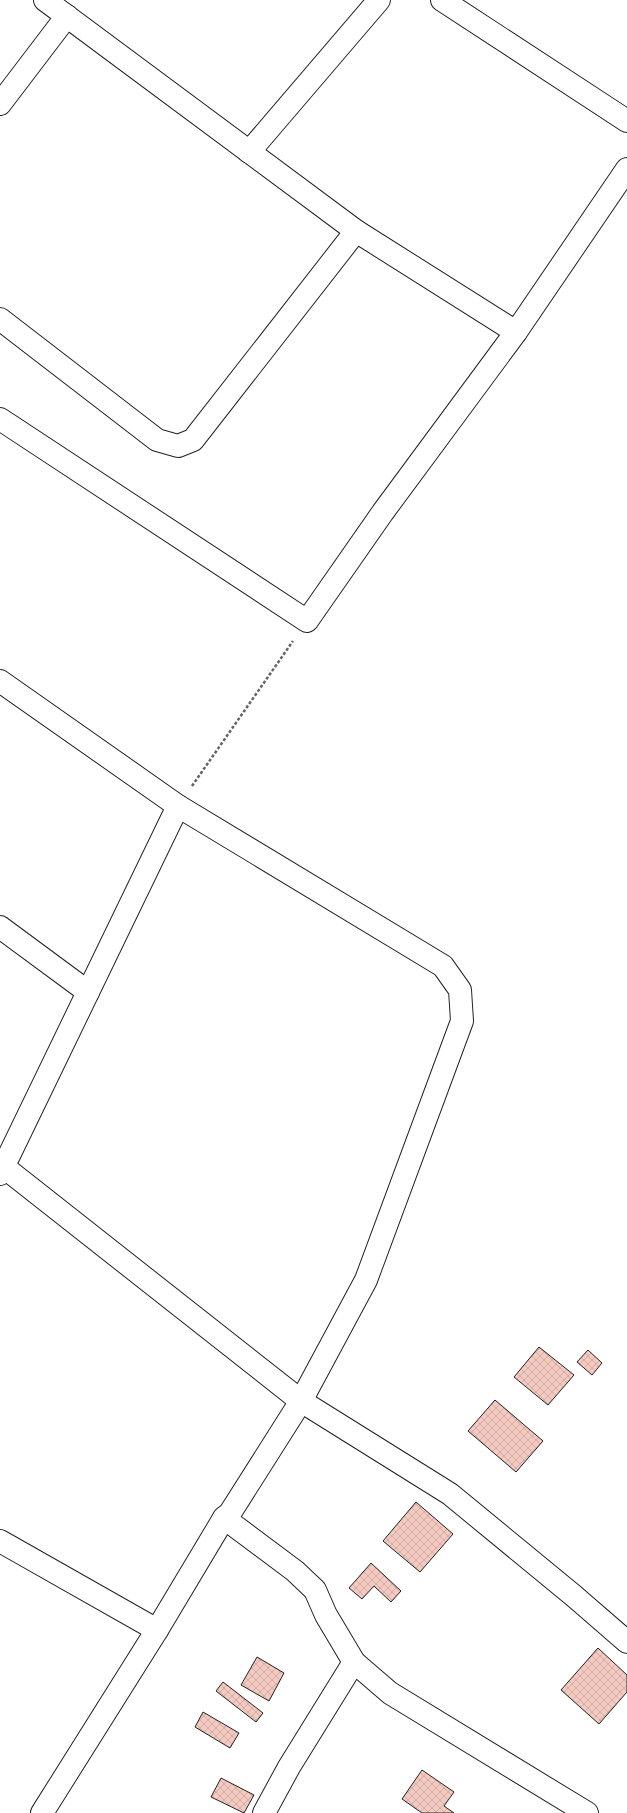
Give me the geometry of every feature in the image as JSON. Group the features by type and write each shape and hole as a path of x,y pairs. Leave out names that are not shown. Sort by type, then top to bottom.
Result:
{"street":[{"path":"45,0 356,231 516,332"},
{"path":"249,152 379,0"},
{"path":"442,0 627,121"},
{"path":"0,104 67,16"},
{"path":"0,419 307,620 383,512 516,332 627,169"},
{"path":"0,319 156,440 178,446 193,440 356,231"},
{"path":"0,681 178,806 443,966 460,990 462,1021 366,1280 301,1401 230,1513 224,1518 157,1630 42,1813"},
{"path":"178,806 1,1168 301,1401 450,1494 574,1596 627,1642"},
{"path":"0,927 88,992"},
{"path":"224,1518 296,1571 315,1590 326,1615 354,1662 390,1693 587,1813"},
{"path":"0,1541 157,1630"},
{"path":"264,1813 289,1767 354,1662"}],"path":[{"path":"178,806 307,620"}],"building":[{"path":"539,1347 574,1375 548,1405 514,1377"},
{"path":"588,1350 602,1363 592,1375 577,1362"},
{"path":"495,1400 543,1441 516,1472 468,1431"},
{"path":"416,1502 453,1534 420,1572 383,1541"},
{"path":"371,1563 401,1591 391,1602 374,1586 362,1599 349,1588"},
{"path":"598,1648 627,1675 627,1692 599,1724 561,1690"},
{"path":"257,1657 284,1673 269,1701 241,1685"},
{"path":"223,1682 263,1713 256,1722 216,1691"},
{"path":"203,1712 239,1733 230,1748 195,1727"},
{"path":"422,1770 454,1792 444,1806 454,1813 422,1813 402,1799"},
{"path":"221,1778 254,1795 244,1813 211,1797"}]}
